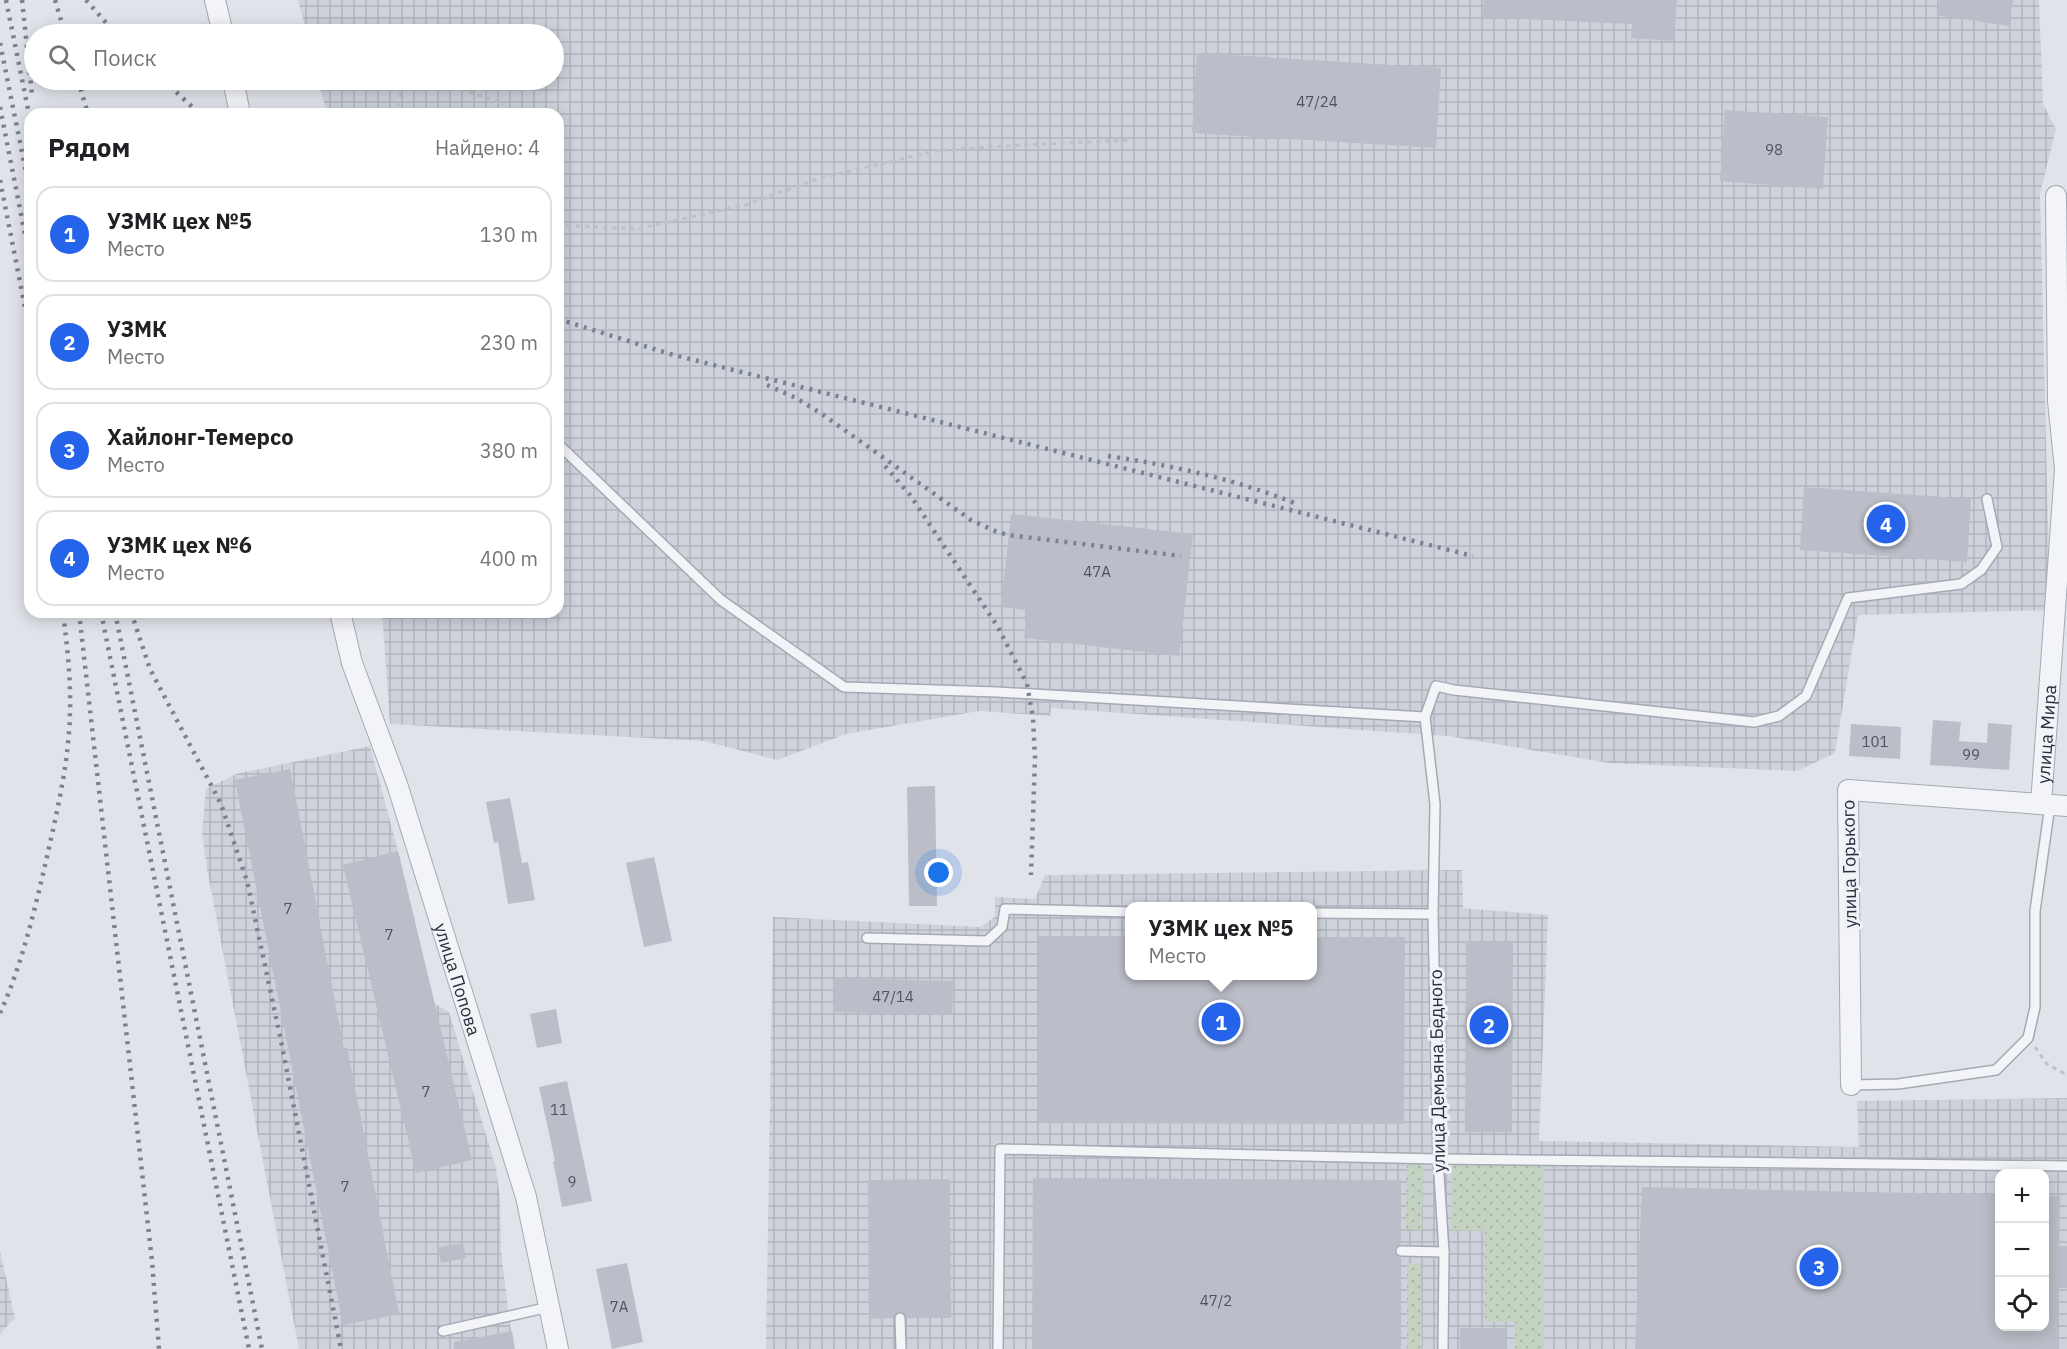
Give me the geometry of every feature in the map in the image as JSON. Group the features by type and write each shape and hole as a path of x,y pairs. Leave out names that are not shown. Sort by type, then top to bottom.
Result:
{"street":[{"path":"215,0 221,24"},
{"path":"235,90 239,108"},
{"name":"улица Мира","path":"2053,805 2066,469 2058,401 2056,196"},
{"name":"улица Попова","path":"341,618 352,663 398,784 520,1175 558,1349"},
{"name":"улица Горького","path":"1851,1085 1848,790 2053,805"}],"lane":[{"path":"564,450 721,600 844,687 1008,692 1425,717 1436,686 1454,690 1754,722 1779,716 1806,696 1848,598 1961,584 1981,570 1997,547 1987,499"},
{"name":"улица Демьяна Бедного","path":"1425,717 1436,804 1433,914 1438,1159 1444,1252 1443,1349"},
{"path":"1851,1085 1898,1084 1996,1070 2028,1038 2036,1007 2035,911 2053,805"},
{"path":"867,938 987,941 1002,927 1005,909 1125,912"},
{"path":"1317,913 1433,914"},
{"path":"998,1349 1000,1149 1438,1159 2067,1166"},
{"path":"1401,1251 1444,1252"},
{"path":"443,1331 549,1307"},
{"path":"900,1318 901,1349"}],"path":[{"path":"396,108 402,90"},
{"path":"464,90 504,104"},
{"path":"564,225 637,229 745,205 821,178 934,151 1134,140"},
{"path":"2028,1038 2047,1064 2067,1076"}],"shaded area":[{"path":"298,0 2039,0 2043,104 2056,129 2040,193 2050,610 1858,615 1835,753 1797,771 1609,763 1448,736 1051,708 1050,716 979,711 846,734 777,760 704,741 390,724 382,618 564,618 564,108 325,108 321,90 564,90 564,24 304,24"},
{"path":"370,746 435,1004 449,1012 496,1168 500,1198 501,1251 515,1349 299,1349 207,869 202,832 206,789 236,774"},
{"path":"1462,870 1463,908 1548,915 1539,1141 1859,1147 1857,1101 2067,1098 2067,1349 766,1349 773,917 980,927 995,917 995,897 1035,899 1045,875"},
{"path":"0,1251 15,1318 0,1336"}],"green space":[{"path":"1407,1164 1423,1164 1422,1230 1406,1229"},
{"path":"1452,1164 1544,1165 1544,1349 1515,1349 1515,1322 1485,1322 1485,1231 1451,1230"},
{"path":"1407,1264 1421,1264 1422,1349 1407,1349"}],"building":[{"path":"1484,0 1677,0 1674,41 1631,38 1632,24 1483,17"},
{"path":"1940,0 2013,0 2009,26 1937,15"},
{"path":"1197,53 1441,68 1436,148 1192,133"},
{"path":"1725,110 1828,117 1823,189 1720,181"},
{"path":"1804,487 1971,499 1967,562 1800,550"},
{"path":"1011,514 1193,534 1179,656 1024,638 1027,610 1001,607"},
{"path":"1933,720 1961,722 1959,741 1987,743 1988,723 2012,725 2009,770 1930,765"},
{"path":"1851,724 1901,727 1900,759 1849,756"},
{"path":"290,769 399,1314 343,1325 235,780"},
{"path":"935,786 937,906 909,906 907,787"},
{"path":"510,798 522,863 528,862 535,900 508,904 498,842 494,843 486,802"},
{"path":"398,851 472,1160 416,1173 343,865"},
{"path":"654,857 672,941 644,947 626,863"},
{"path":"1039,936 1125,936 1125,980 1317,980 1317,937 1405,937 1404,1124 1038,1123"},
{"path":"1466,942 1513,942 1512,1132 1465,1132"},
{"path":"835,978 953,981 952,1015 834,1012"},
{"path":"556,1009 562,1043 537,1048 530,1014"},
{"path":"567,1081 592,1201 562,1207 539,1087"},
{"path":"1033,1178 1401,1180 1401,1244 1394,1251 1401,1258 1401,1349 1032,1349"},
{"path":"950,1179 951,1318 907,1318 900,1311 893,1318 869,1319 868,1180"},
{"path":"1642,1187 1995,1195 1995,1331 2049,1331 2049,1196 2060,1196 2059,1246 2067,1246 2067,1288 2059,1288 2058,1349 1635,1349"},
{"path":"463,1243 466,1258 441,1263 438,1247"},
{"path":"627,1263 643,1342 612,1349 596,1269"},
{"path":"1460,1328 1506,1328 1506,1349 1460,1349"},
{"path":"512,1331 515,1349 454,1349 454,1342"}],"railway":[{"path":"6,0 24,89"},
{"path":"22,0 25,24"},
{"path":"55,0 62,24"},
{"path":"86,0 107,24"},
{"path":"0,43 24,162"},
{"path":"24,90 28,108"},
{"path":"31,90 32,95"},
{"path":"81,90 86,108"},
{"path":"174,90 193,108"},
{"path":"0,107 24,229"},
{"path":"0,180 24,302"},
{"path":"564,321 670,354 1473,556"},
{"path":"767,385 796,398 822,414 971,520 995,531 1008,535 1181,556"},
{"path":"1108,456 1204,474 1297,504"},
{"path":"885,466 910,495 998,627 1027,684 1033,718 1035,758 1031,875"},
{"path":"0,1013 15,976 32,919 65,768 70,700 64,618"},
{"path":"80,618 152,1261 159,1349"},
{"path":"102,618 249,1349"},
{"path":"116,618 262,1349"},
{"path":"133,618 150,669 221,804 247,881 281,1041 341,1349"}],"place":[{"name":"УЗМК цех №6","path":"1886,524"},
{"name":"УЗМК цех №5","path":"1221,1022"},
{"name":"УЗМК","path":"1489,1025"},
{"name":"Хайлонг-Темерсо","path":"1819,1267"}]}
